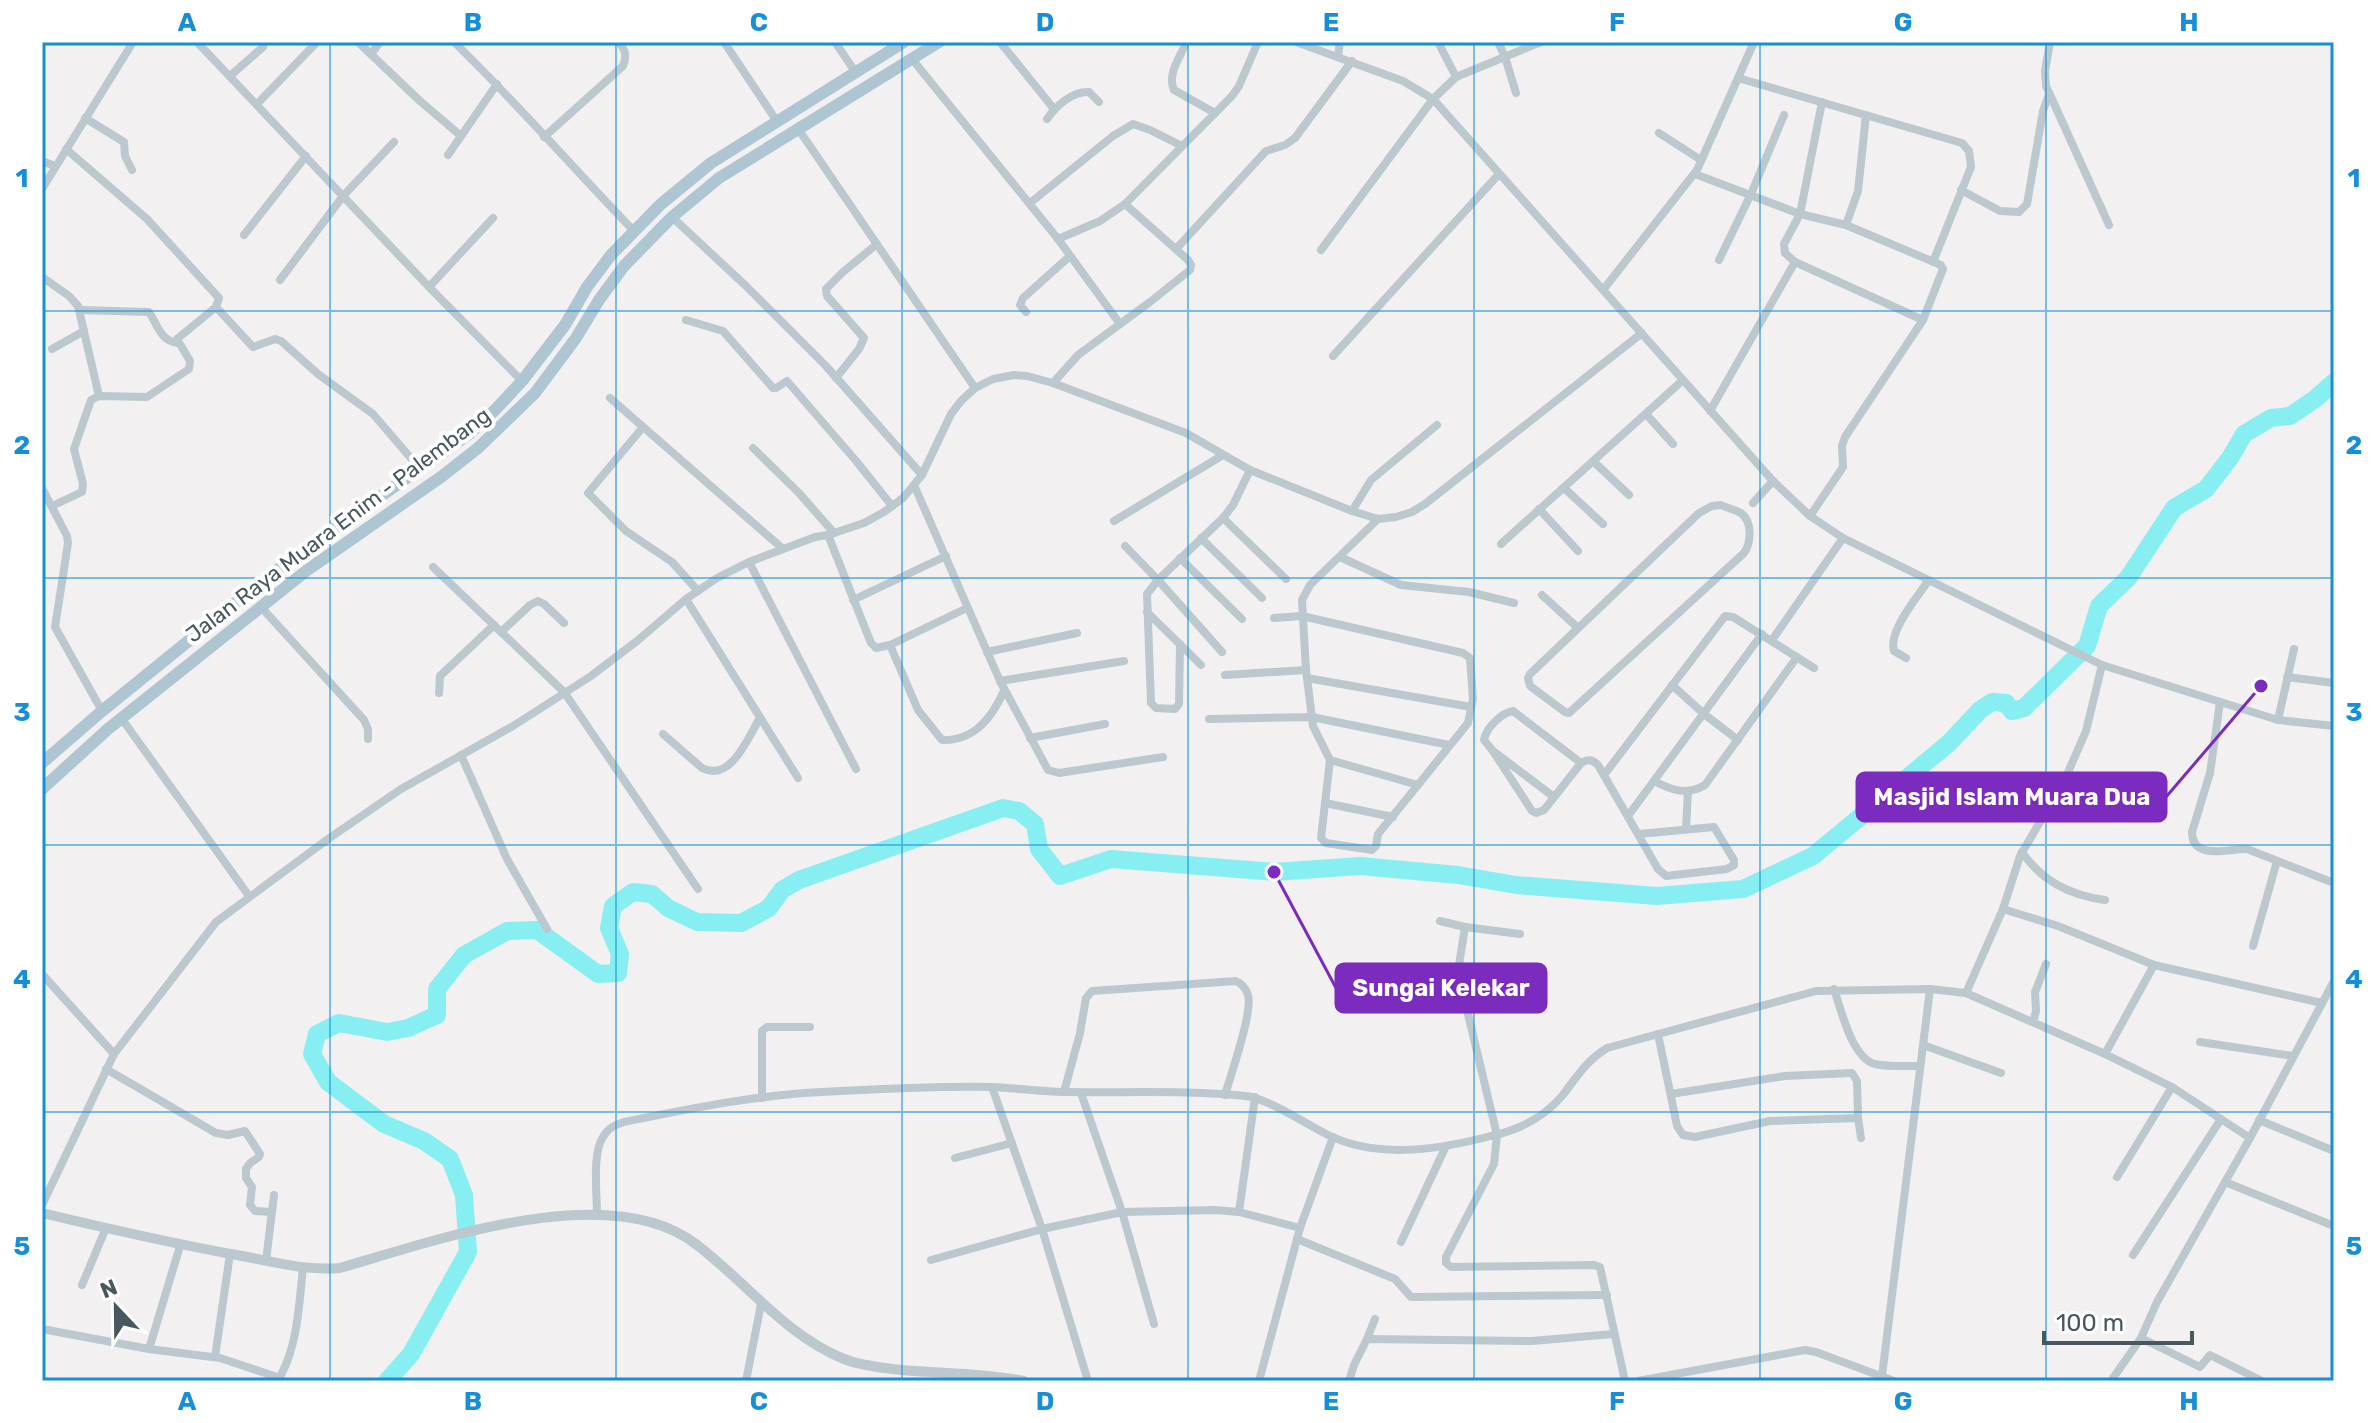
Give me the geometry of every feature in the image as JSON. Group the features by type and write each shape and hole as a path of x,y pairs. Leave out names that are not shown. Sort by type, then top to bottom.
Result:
{"main road":[{"name":"Jalan Raya Muara Enim - Palembang","path":"42,763 139,680 290,560 469,434 522,381 565,325 587,287 611,255 633,230 694,176 904,42"},
{"name":"Jalan Raya Muara Enim - Palembang","path":"42,789 122,719 306,571 441,477 509,420 535,393 624,266 672,217 719,178 939,42"},
{"path":"159,665 171,679"},
{"path":"139,680 153,694"}],"street":[{"path":"42,189 133,42"},
{"path":"197,42 522,381"},
{"path":"230,76 265,42"},
{"path":"257,104 317,42"},
{"path":"358,42 461,136"},
{"path":"371,54 380,42"},
{"path":"454,42 633,230"},
{"path":"544,137 623,66 625,51 618,42"},
{"path":"724,42 778,123"},
{"path":"835,42 856,73"},
{"path":"1000,42 1054,109"},
{"path":"1058,239 1100,221 1125,204 1239,86 1258,42"},
{"path":"1338,56 1340,42"},
{"path":"1438,42 1456,77"},
{"path":"1498,42 1516,93"},
{"path":"1321,250 1433,99 1456,77 1541,42"},
{"path":"1603,290 1695,174 1754,42"},
{"path":"2050,42 2045,71 2049,94 2109,225"},
{"path":"1300,43 1403,81 1433,99 1773,481 1810,516 1843,538 2099,664 2278,720 2334,726"},
{"path":"1185,45 1171,84 1174,90 1215,113"},
{"path":"912,59 1030,203 1120,324"},
{"path":"1177,248 1266,151 1295,138 1352,61"},
{"path":"1738,78 1962,143 1969,151 1971,167 1933,262"},
{"path":"448,155 497,84"},
{"path":"1047,119 1054,109 1083,91 1089,92 1099,102"},
{"path":"1961,190 2000,211 2019,212 2027,204 2043,111 2049,94"},
{"path":"1822,102 1800,214 1784,244 1785,253 1795,262 1923,320"},
{"path":"1719,260 1784,115"},
{"path":"1846,225 1858,191 1866,115"},
{"path":"85,118 124,142 125,156 132,170"},
{"path":"1030,203 1113,136 1133,124 1182,146"},
{"path":"799,130 975,388"},
{"path":"1659,133 1701,160"},
{"path":"280,280 343,196 394,142"},
{"path":"52,506 82,492 84,488 75,443 91,400 99,396 141,398 152,395 191,366 178,343 179,336 216,307 219,298 147,219 66,149"},
{"path":"244,235 306,156"},
{"path":"42,161 55,166"},
{"path":"1333,356 1499,174"},
{"path":"1695,174 1800,214 1846,225 1941,265 1943,272 1923,320 1845,437 1843,467 1810,516"},
{"path":"1053,383 1078,355 1190,270 1191,265 1177,248 1125,204"},
{"path":"672,217 746,286 836,378 922,475"},
{"path":"429,287 493,218"},
{"path":"836,378 864,338 827,296 826,289 877,244"},
{"path":"1026,312 1020,305 1023,298 1070,256"},
{"path":"1710,411 1795,262"},
{"path":"42,277 74,301 80,310 99,396"},
{"path":"216,307 253,347 275,339 281,341 318,374 373,414 421,470"},
{"path":"80,310 149,312 163,338 178,343"},
{"path":"686,320 723,331 773,388 787,381 892,506"},
{"path":"52,349 84,331"},
{"path":"42,1205 114,1054 216,922 401,789 513,726 591,676 686,599 717,578 749,562 815,537 864,523 892,506 922,475 951,414 975,388 993,379 1014,375 1053,383 1186,433 1250,470 1378,519 1412,512 1425,504 1642,333"},
{"path":"1501,544 1683,380"},
{"path":"610,398 783,549"},
{"path":"1646,414 1673,444"},
{"path":"1352,511 1371,480 1437,425"},
{"path":"643,427 588,493 626,531 661,552 698,591"},
{"path":"753,448 799,493 831,534 853,600 873,646 880,648 890,645 967,608"},
{"path":"1114,521 1223,455"},
{"path":"1593,461 1629,495"},
{"path":"1180,644 1179,704 1175,709 1156,708 1151,703 1147,594 1223,518 1250,470"},
{"path":"1748,508 1721,505 1705,509 1528,678 1530,686 1567,713 1744,553 1750,541 1748,508 1773,481"},
{"path":"914,485 1002,686 1044,766 1053,772 1163,757"},
{"path":"42,488 68,543 55,627 102,711"},
{"path":"1564,488 1603,524"},
{"path":"1539,509 1578,551"},
{"path":"1223,518 1286,579"},
{"path":"1274,618 1302,616 1467,655 1471,663 1473,699 1466,726 1378,834 1372,850 1326,843 1321,838 1330,760 1313,726 1306,674 1302,616 1302,600 1310,585 1378,519"},
{"path":"1201,538 1262,598"},
{"path":"1772,640 1843,538"},
{"path":"1125,546 1222,652"},
{"path":"853,600 946,556"},
{"path":"1340,557 1401,585 1469,592 1514,603"},
{"path":"1180,558 1242,619"},
{"path":"749,562 856,769"},
{"path":"433,567 564,692 698,889"},
{"path":"1906,658 1894,651 1894,637 1928,581"},
{"path":"1542,595 1578,628"},
{"path":"686,599 798,778"},
{"path":"501,632 538,601 564,623"},
{"path":"261,607 364,720 368,739"},
{"path":"1146,611 1201,665"},
{"path":"1604,775 1725,616 1733,617 1814,668"},
{"path":"439,693 440,676 494,625"},
{"path":"987,652 1077,633"},
{"path":"1628,816 1762,634"},
{"path":"890,645 918,710 942,740 960,736 985,724 1002,686"},
{"path":"2278,720 2294,649"},
{"path":"1654,781 1672,791 1688,791 1705,785 1797,657"},
{"path":"1002,686 1124,661"},
{"path":"1966,993 2003,909 2022,852 2065,779 2086,731 2099,664"},
{"path":"1225,675 1306,674 1471,707"},
{"path":"2287,677 2334,683"},
{"path":"1672,685 1738,740"},
{"path":"2220,702 2210,773 2192,832 2193,841 2216,853 2243,849 2334,883"},
{"path":"1581,763 1513,711 1504,713 1486,732 1484,740 1532,811 1540,812 1581,763 1593,760 1658,869 1666,876 1727,869 1734,865 1714,827 1639,834"},
{"path":"1209,719 1312,717 1449,745"},
{"path":"663,734 702,768 721,771 731,763 760,718"},
{"path":"122,719 249,896"},
{"path":"1030,738 1105,724"},
{"path":"1493,751 1554,797"},
{"path":"461,755 507,859 547,929"},
{"path":"1330,760 1418,785"},
{"path":"1686,829 1688,791"},
{"path":"1325,803 1393,817"},
{"path":"2022,852 2035,871 2057,885 2087,897 2105,900"},
{"path":"2253,946 2277,861"},
{"path":"2003,909 2058,926 2154,965 2322,1003"},
{"path":"1440,921 1520,934"},
{"path":"1465,927 1459,965 1460,981 1497,1135 1494,1164 1446,1257 1446,1263 1451,1267 1597,1265 1602,1269 1625,1381"},
{"path":"2033,1022 2035,992 2046,964"},
{"path":"2105,1054 2154,965"},
{"path":"42,974 114,1054"},
{"path":"1064,1092 1086,998 1092,991 1236,981 1245,988 1249,999 1225,1095"},
{"path":"2111,1381 2141,1338 2157,1302 2334,981"},
{"path":"1834,989 1853,1042 1866,1060 1877,1064 1919,1066"},
{"path":"597,1214 598,1148 603,1136 612,1127 638,1119 762,1098 820,1092 992,1087 1081,1093 1255,1097 1333,1137 1378,1150 1446,1146 1497,1135 1539,1116 1560,1098 1581,1069 1607,1048 1816,991 1834,989 1930,989 1966,993 2172,1087 2250,1138"},
{"path":"1882,1376 1930,989"},
{"path":"762,1098 762,1031 767,1027 810,1027"},
{"path":"1658,1034 1679,1130 1687,1137 1770,1121 1858,1118"},
{"path":"2200,1042 2293,1056"},
{"path":"1923,1045 2001,1073"},
{"path":"106,1069 216,1133 228,1135 246,1131 260,1154 246,1169 246,1178 252,1187 250,1205 255,1211 272,1212"},
{"path":"1671,1094 1785,1076 1852,1073 1857,1081 1861,1138"},
{"path":"992,1087 1042,1229 1088,1381"},
{"path":"2117,1177 2172,1087"},
{"path":"1081,1093 1122,1212 1154,1324"},
{"path":"1239,1212 1255,1097"},
{"path":"2133,1255 2221,1119"},
{"path":"2259,1120 2334,1151"},
{"path":"1259,1381 1300,1228 1333,1137"},
{"path":"955,1158 1012,1143"},
{"path":"1401,1242 1446,1146"},
{"path":"2225,1182 2334,1226"},
{"path":"266,1261 274,1195"},
{"path":"931,1260 1042,1229 1122,1212 1239,1212 1300,1228"},
{"path":"42,1213 180,1246 303,1268 340,1268 475,1230 532,1219 597,1214 634,1219 680,1233 698,1245 795,1332 847,1361 909,1371 1024,1381"},
{"path":"82,1285 106,1228"},
{"path":"1297,1239 1395,1279 1411,1297 1607,1295"},
{"path":"149,1349 180,1246"},
{"path":"215,1357 230,1254"},
{"path":"42,1329 149,1349 215,1357 269,1375 281,1375 295,1325 303,1268"},
{"path":"746,1381 761,1304"},
{"path":"1349,1381 1375,1319"},
{"path":"1367,1339 1532,1341 1613,1334"},
{"path":"2141,1338 2200,1367 2210,1355 2262,1381"},
{"path":"1638,1381 1805,1350 1894,1381"}],"waterway":[{"path":"387,1381 411,1354 468,1252 464,1195 450,1159 424,1141 384,1124 328,1082 312,1054 317,1034 339,1023 387,1032 408,1028 437,1015 437,989 464,955 507,931 537,930 598,974 618,973 620,954 609,928 613,906 633,892 652,894 668,908 697,922 741,923 769,908 782,890 799,880 1003,808 1019,811 1035,824 1039,849 1060,876 1111,859 1274,872 1360,866 1458,875 1516,885 1657,896 1743,889 1813,856 1949,743 1980,710 1992,702 2006,703 2012,711 2024,708 2087,646 2099,606 2128,578 2174,508 2206,489 2244,434 2271,418 2290,416 2334,382"}],"place":[{"name":"Masjid Islam Muara Dua","path":"2261,686"},
{"name":"Sungai Kelekar","path":"1274,872"}]}
